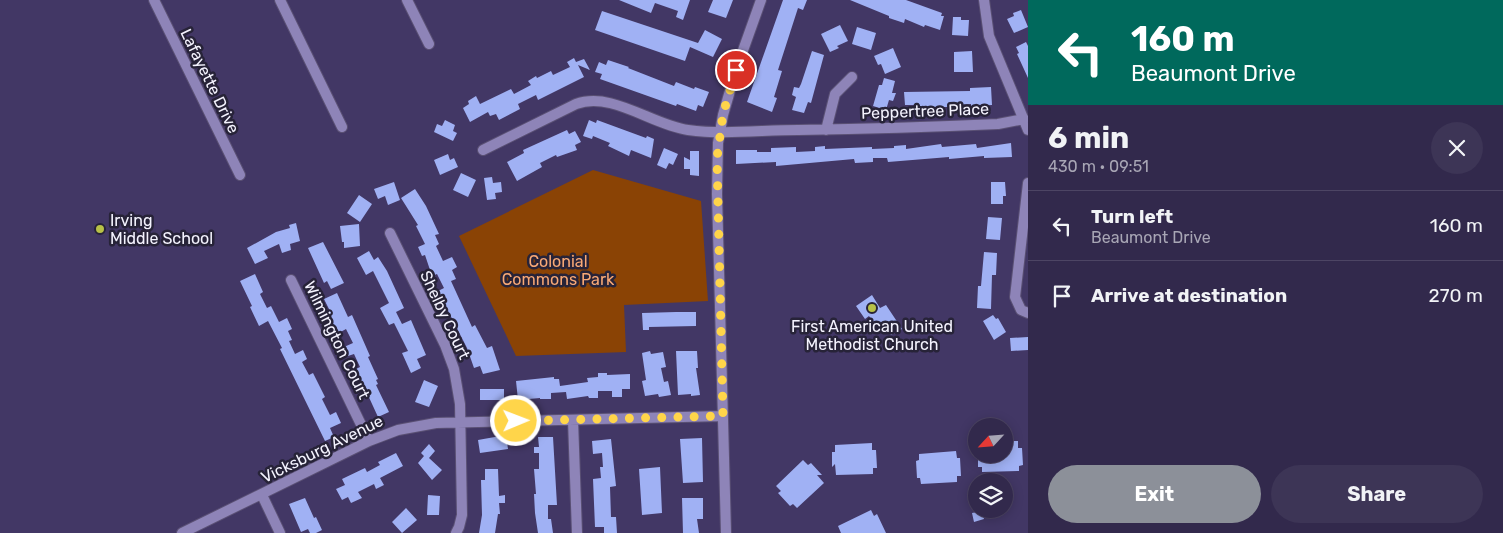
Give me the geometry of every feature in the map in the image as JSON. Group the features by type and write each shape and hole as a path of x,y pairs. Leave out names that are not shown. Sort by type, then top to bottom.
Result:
{"street":[{"name":"Lafayette Drive","path":"154,0 240,175"},
{"path":"280,0 342,127"},
{"path":"407,0 429,44"},
{"path":"726,533 717,194 718,143 733,79 761,0"},
{"path":"984,0 989,36 1028,130"},
{"path":"826,130 835,94 852,77"},
{"name":"Peppertree Place","path":"483,150 576,104 589,101 615,105 686,130 826,130 998,124 1024,119"},
{"path":"1028,183 1015,297 1020,310 1028,313"},
{"name":"Shelby Court","path":"390,233 451,359 456,378 460,404 462,515 456,533"},
{"name":"Wilmington Court","path":"291,280 369,441"},
{"name":"Vicksburg Avenue","path":"182,533 369,441 408,427 436,423 723,416"},
{"path":"574,420 577,533"},
{"path":"262,495 280,533"}],"green space":[{"name":"Colonial Commons Park","path":"593,170 701,201 708,301 624,305 626,352 516,356 459,236"}],"building":[{"path":"619,0 690,0 683,20 676,17 678,11 655,3 651,13"},
{"path":"713,0 733,0 726,18 708,12"},
{"path":"783,0 807,0 803,10 798,8 778,70 782,71 774,97 777,98 772,112 747,102"},
{"path":"850,0 906,0 942,13 941,16 944,16 940,30 925,25 924,27 905,19 904,23 889,18 889,16"},
{"path":"1021,10 1028,27 1014,33 1007,19 1014,16 1013,13"},
{"path":"602,11 698,43 705,30 722,39 713,57 690,47 685,61 595,30"},
{"path":"953,17 969,20 968,36 952,35"},
{"path":"840,25 848,41 830,52 821,34"},
{"path":"857,27 876,33 871,50 852,44"},
{"path":"1026,42 1028,46 1028,78 1017,54 1019,53 1016,47"},
{"path":"893,48 901,67 885,74 881,64 878,65 874,56"},
{"path":"812,51 824,55 811,103 808,102 804,113 792,110 796,97 792,95 794,87 799,88 801,84"},
{"path":"972,51 973,72 954,72 954,52"},
{"path":"574,58 576,62 584,59 590,70 578,65 584,77 538,100 536,95 518,104 520,109 499,120 496,114 490,116 488,112 470,122 463,108 469,104 468,101 476,96 480,104 511,89 514,94 531,85 528,81 536,76 537,78 551,71 553,75 570,67 567,62"},
{"path":"608,60 674,86 676,82 709,92 703,107 698,105 696,111 677,104 676,106 600,79 602,74 595,72 599,62 606,65"},
{"path":"884,78 895,81 892,93 896,93 893,101 889,100 886,110 873,106 879,85 882,85"},
{"path":"991,87 992,105 971,106 971,104 954,105 954,107 916,107 916,105 905,105 904,92 970,91 970,88"},
{"path":"445,120 455,125 453,131 457,133 453,141 434,132 437,124 442,126"},
{"path":"589,120 596,123 597,120 646,138 647,136 654,139 651,158 631,150 629,156 608,146 610,143 593,136 592,139 583,136"},
{"path":"567,130 569,134 575,131 581,142 575,145 577,150 557,157 556,155 540,163 542,167 517,181 507,162 524,153 523,150"},
{"path":"1011,143 1012,157 984,158 984,156 949,159 949,157 888,162 887,158 873,158 873,162 855,163 854,159 776,166 776,162 736,164 736,150 771,152 771,148 796,147 796,152 815,151 815,147 825,146 825,149 872,147 872,149 894,148 894,146 906,145 906,149 941,144 942,147 976,144 977,148"},
{"path":"664,148 678,154 673,165 669,163 666,169 657,165"},
{"path":"690,151 699,151 699,176 690,175 690,169 684,169 684,157 690,160"},
{"path":"448,154 450,160 454,158 458,167 440,175 434,160"},
{"path":"461,173 476,180 468,197 453,190"},
{"path":"492,177 493,183 501,182 502,192 495,193 496,199 487,200 484,178"},
{"path":"394,182 400,200 388,205 385,196 378,199 374,189"},
{"path":"991,182 1005,182 1006,196 1003,196 1003,204 991,204"},
{"path":"415,189 426,206 439,234 435,235 439,244 436,246 443,261 452,257 457,267 452,270 456,279 451,281 472,327 475,325 487,348 492,346 500,370 483,374 480,366 474,368 467,348 438,291 444,288 437,274 432,276 425,255 422,256 418,247 425,244 416,226 418,225 401,198"},
{"path":"359,195 372,204 360,222 347,213"},
{"path":"988,217 1002,218 1000,240 986,239"},
{"path":"296,223 300,241 290,244 291,250 282,253 279,244 264,251 268,258 255,264 247,248 276,232 290,228 289,225"},
{"path":"359,224 360,246 344,248 340,226"},
{"path":"323,242 344,283 331,289 327,281 324,283 308,248"},
{"path":"369,251 374,260 378,257 387,271 404,308 396,312 402,324 411,320 426,355 417,359 421,368 411,373 402,353 408,351 394,323 389,325 380,308 389,303 373,271 366,275 357,258"},
{"path":"984,252 997,253 996,275 992,275 991,309 977,308 978,286 981,286"},
{"path":"255,274 263,292 260,294 267,308 271,306 279,322 287,318 292,329 288,331 292,340 289,341 295,354 303,350 307,359 302,362 309,375 313,373 325,397 322,399 330,415 336,412 341,423 330,428 334,437 325,441 268,321 259,326 240,281"},
{"path":"337,293 348,317 352,315 370,356 368,357 378,379 376,380 378,384 376,385 389,412 378,417 356,369 360,367 354,354 348,356 344,347 353,343 346,329 337,334 327,313 330,311 324,299"},
{"path":"872,295 880,308 886,305 902,329 891,335 883,322 876,326 869,316 865,319 856,306"},
{"path":"696,312 696,326 649,327 649,330 643,330 642,313"},
{"path":"993,315 996,319 998,318 1006,332 994,340 983,321"},
{"path":"1028,337 1028,350 1011,351 1010,338"},
{"path":"650,351 651,354 663,352 666,367 661,368 664,382 668,381 671,395 659,397 658,394 645,396 642,381 646,380 642,353"},
{"path":"676,351 697,351 698,368 696,368 700,395 678,395"},
{"path":"598,373 607,373 607,375 630,374 630,389 622,389 622,397 612,397 612,391 598,391 598,398 589,398 588,396 567,399 566,392 551,393 551,399 518,400 516,381 554,377 554,379 559,379 560,386 588,382 587,378 598,377"},
{"path":"424,380 438,386 429,407 415,402"},
{"path":"480,389 504,389 504,400 480,400"},
{"path":"506,435 508,449 480,453 478,440"},
{"path":"538,437 553,437 557,505 548,505 548,519 551,519 553,533 538,533 535,513 534,469 539,469 539,453 534,453 534,447 539,447"},
{"path":"702,438 703,482 683,483 680,439"},
{"path":"611,439 616,486 610,487 611,517 616,517 617,533 604,533 604,527 595,527 593,479 601,478 600,467 603,467 602,453 593,454 592,441"},
{"path":"1013,441 1018,441 1018,448 1022,448 1023,465 1019,466 1019,471 982,472 982,467 978,467 978,463 1013,463"},
{"path":"872,443 872,450 876,450 877,468 873,468 873,474 836,475 835,464 832,467 832,452 835,452 835,445"},
{"path":"429,444 435,451 429,458 442,470 432,480 418,463 424,456 421,453"},
{"path":"956,451 957,458 960,458 961,476 957,476 957,482 921,484 920,478 917,478 916,461 919,460 919,454"},
{"path":"396,453 403,466 380,478 384,485 376,489 374,484 358,492 362,498 351,503 348,497 342,500 336,489 345,485 342,479 365,468 367,472 380,465 378,462"},
{"path":"803,460 808,465 811,463 822,475 817,475 824,483 797,508 793,504 790,506 778,493 781,491 776,486"},
{"path":"660,467 662,513 642,515 639,469"},
{"path":"485,469 498,469 499,496 505,495 505,503 499,503 500,514 498,514 495,533 479,533 482,515 481,480 485,480"},
{"path":"428,495 440,496 439,515 427,515"},
{"path":"305,498 322,530 316,533 310,533 308,529 301,532 289,504"},
{"path":"682,498 703,498 703,519 697,519 699,533 683,533"},
{"path":"406,508 417,520 402,533 392,522"},
{"path":"871,510 874,516 877,514 886,533 841,533 838,526"},
{"path":"973,518 984,518 984,519 974,522"}],"place":[{"name":"Irving Middle School","path":"100,229"},
{"name":"First American United Methodist Church","path":"872,308"}],"route":[{"path":"516,421 723,416 717,158 723,114 736,70"}]}
